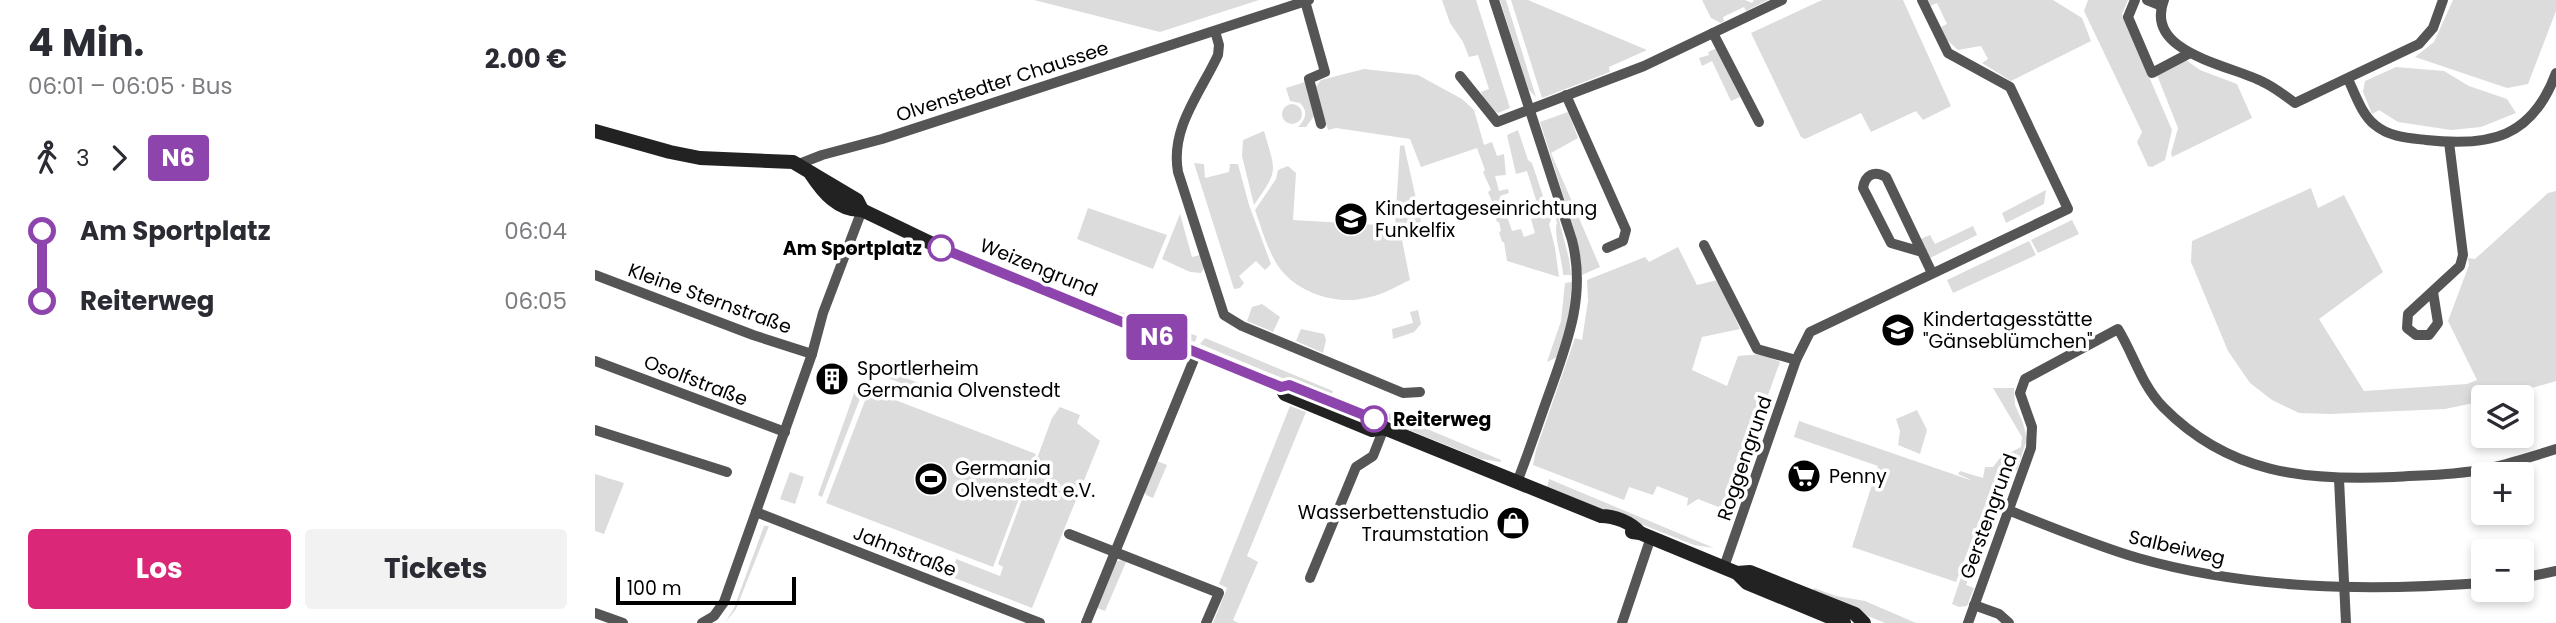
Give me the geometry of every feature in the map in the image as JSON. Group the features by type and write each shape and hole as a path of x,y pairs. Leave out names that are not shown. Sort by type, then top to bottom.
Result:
{"main road":[{"path":"595,131 700,158 784,161 805,169"},
{"name":"Weizengrund","path":"805,169 824,192 850,210 862,210 941,248 1281,387 1285,394 1372,430 1384,428 1601,516 1605,523 1646,535 1730,570 1747,583 1844,623"},
{"name":"Weizengrund","path":"1730,570 1761,576 1855,614 1864,623"}],"street":[{"path":"1494,0 1573,246 1577,295 1568,343 1517,482"},
{"path":"1460,76 1497,122 1644,66 1782,0"},
{"name":"Roggengrund","path":"1730,570 1796,360 1809,332 2069,209 2010,87 1948,53 1922,0"},
{"path":"2135,0 2127,17 2152,73 2190,53"},
{"path":"2147,0 2163,3 2162,26 2173,42 2190,53 2262,81 2295,103 2419,44 2433,28 2443,0"},
{"path":"1307,1 1325,72 1309,79 1321,124"},
{"name":"Olvenstedter Chaussee","path":"805,169 822,155 874,141 1307,1"},
{"path":"1215,31 1219,45 1218,55 1187,114 1176,158 1178,172 1224,315 1243,326 1403,393 1420,393"},
{"path":"1713,33 1759,122"},
{"path":"2347,79 2368,120 2378,128 2403,137 2449,142 2485,141 2525,122 2542,104 2555,80"},
{"path":"1566,95 1626,230 1623,241 1607,248"},
{"path":"2433,292 2460,266 2463,256 2449,142"},
{"path":"1922,252 1898,246 1887,238 1863,188 1864,180 1871,174 1880,173 1886,177 1922,252 1932,273"},
{"path":"702,623 714,616 724,602 862,210"},
{"path":"1704,245 1757,349 1796,360"},
{"name":"Kleine Sternstraße","path":"595,275 753,335 812,354"},
{"name":"Gerstengrund","path":"1968,623 2031,448 2032,427 2020,393 2025,379 2118,329 2144,383 2162,406 2219,449 2254,464 2295,475 2339,479"},
{"path":"1086,623 1197,352"},
{"name":"Osolfstraße","path":"595,361 785,432"},
{"path":"1310,578 1356,467 1373,456 1384,428"},
{"path":"595,430 727,472"},
{"path":"2346,623 2339,479 2464,473 2556,449"},
{"name":"Salbeiweg","path":"2008,510 2074,537 2140,559 2236,579 2344,587 2471,584"},
{"name":"Jahnstraße","path":"756,512 1040,623"},
{"path":"1069,534 1219,593 1206,623"},
{"path":"1622,623 1646,535"},
{"path":"2534,576 2556,571"},
{"name":"Gerstengrund","path":"1974,605 1999,614 2009,623"},
{"path":"595,613 623,623"}],"shaded area":[{"path":"1034,0 1259,0 1160,32"},
{"path":"1442,0 1476,0 1510,108 1498,113 1487,107 1481,92 1489,89 1478,55 1469,57 1450,23"},
{"path":"1500,0 1506,0 1536,97 1528,89"},
{"path":"1511,0 1528,0 1647,50 1609,67 1610,72 1542,98"},
{"path":"1702,0 1745,0 1752,3 1754,0 1768,0 1746,11 1744,7 1723,17 1724,21 1721,23 1711,18"},
{"path":"1822,0 1903,0 1951,106 1923,120 1916,111 1871,132 1861,113 1805,139 1801,137 1751,33"},
{"path":"1927,0 2053,0 2082,18 2091,41 2011,81 1982,63 1988,59 1981,46 1958,50 1947,40 1941,27 1947,24 1937,3 1930,6"},
{"path":"2088,0 2128,0 2122,14 2172,130 2165,160 2152,167 2148,166 2137,142 2142,132 2084,11"},
{"path":"2453,0 2556,0 2556,11 2528,84 2507,88 2415,57 2434,42"},
{"path":"1717,48 1740,97 1731,101 1712,61 1702,66 1699,58 1709,55 1708,52"},
{"path":"2186,60 2200,70 2237,84 2252,118 2172,157 2178,128 2157,75"},
{"path":"2396,67 2444,71 2469,86 2507,99 2516,113 2481,127 2451,130 2398,122 2379,110 2372,114 2363,92 2365,81"},
{"path":"1364,69 1418,75 1462,99 1474,110 1484,145 1492,142 1497,156 1504,154 1506,175 1495,176 1499,191 1508,189 1509,193 1500,196 1505,211 1515,209 1516,213 1507,216 1512,231 1521,229 1524,237 1535,233 1531,219 1541,216 1527,171 1516,174 1507,135 1518,130 1551,220 1549,224 1559,277 1507,261 1499,222 1494,212 1496,211 1488,192 1491,190 1477,148 1421,167 1410,139 1336,128 1328,130 1315,88 1321,80"},
{"path":"1305,82 1314,116 1306,127 1298,127 1305,113 1300,103 1290,101 1286,88"},
{"path":"1288,104 1296,104 1302,114 1296,124 1288,124 1282,118 1282,110"},
{"path":"1568,112 1578,138 1551,153 1600,267 1582,275 1577,239 1540,122"},
{"path":"1264,131 1273,170 1268,184 1254,205 1242,156 1243,140"},
{"path":"1404,145 1421,221 1402,240 1410,280 1375,296 1357,300 1330,298 1304,289 1292,281 1275,261 1255,210 1276,179 1278,170 1288,166 1296,173 1293,220 1395,226 1400,146"},
{"path":"1194,163 1204,164 1205,178 1229,172 1230,164 1238,164 1249,205 1271,264 1265,270 1256,261 1239,276 1244,283 1240,288 1234,289"},
{"path":"2311,188 2318,208 2344,195 2383,272 2319,319 2364,391 2467,384 2477,380 2448,321 2469,265 2468,258 2475,259 2548,193 2556,191 2556,381 2534,387 2534,385 2471,385 2471,404 2445,409 2299,413 2272,400 2250,383 2228,351 2191,262 2192,241"},
{"path":"2046,190 2044,204 2006,223 2002,213"},
{"path":"1088,208 1167,235 1153,269 1077,239"},
{"path":"1556,208 1571,275 1563,275 1553,209"},
{"path":"1180,214 1192,257 1200,255 1204,268 1201,273 1190,272 1162,259"},
{"path":"2072,220 2079,234 2038,253 2031,240"},
{"path":"1973,226 1977,235 1930,258 1921,239 1930,235 1935,244"},
{"path":"2029,241 2036,255 1953,293 1947,280"},
{"path":"1678,247 1697,285 1718,280 1740,329 1702,337 1692,370 1727,386 1738,356 1761,354 1780,362 1726,510 1698,499 1687,506 1688,498 1657,486 1653,495 1629,487 1624,500 1533,465 1575,338 1582,340 1588,301 1587,280 1645,257 1649,262"},
{"path":"1572,282 1568,321 1557,357 1547,362 1561,321 1565,283"},
{"path":"1262,304 1280,317 1273,332 1247,321 1252,307"},
{"path":"1418,310 1421,324 1414,332 1393,339 1392,329 1413,323 1410,312"},
{"path":"1119,312 1145,316 1197,336 1195,342 1118,315"},
{"path":"1301,329 1324,334 1326,340 1323,353 1296,341"},
{"path":"1205,338 1333,391 1330,398 1200,344"},
{"path":"874,366 945,393 943,399 872,372"},
{"path":"856,388 863,391 822,497 818,495"},
{"path":"1993,388 2014,388 2015,405 2027,439 2017,470 2009,468 1966,585 1974,588 1967,606 1959,607 1952,604 1992,487 1956,582 1852,547 1878,466 1794,437 1799,421 1973,481 1958,474 1960,471 1983,478 1985,467 1993,467 2000,458 2021,447 2022,437"},
{"name":"Germania Olvenstedt e.V.","path":"869,390 1036,454 993,567 826,503"},
{"path":"1290,406 1306,412 1247,556 1258,562 1233,620 1238,623 1213,623 1227,588 1219,584"},
{"path":"1060,407 1080,415 1077,423 1100,441 1032,608 952,577 956,559 1000,576 1003,567 998,564 1052,418"},
{"path":"1917,410 1927,430 1920,454 1898,445 1900,431 1896,419"},
{"path":"1389,413 1501,462 1481,459 1394,424 1389,420"},
{"path":"1157,461 1167,465 1153,498 1144,491"},
{"path":"790,472 804,477 795,504 780,499"},
{"path":"595,474 624,483 604,534 595,531"},
{"path":"1549,479 1714,548 1694,545 1547,487"},
{"path":"764,526 769,526 736,609 725,623 734,608"},
{"path":"1115,562 1126,562 1105,611 1097,608"},
{"path":"1814,588 1836,596 1865,601 1916,623 1885,623 1812,593"}],"bus line":[{"name":"N6","path":"941,248 1281,387 1289,385 1374,419"}],"place":[{"name":"Kindertageseinrichtung Funkelfix","path":"1351,219"},
{"name":"Am Sportplatz","path":"941,248"},
{"name":"Kindertagesstätte \"Gänseblümchen\"","path":"1898,330"},
{"name":"Sportlerheim Germania Olvenstedt","path":"832,379"},
{"name":"Reiterweg","path":"1374,419"},
{"name":"Penny","path":"1804,476"},
{"name":"Germania Olvenstedt e.V.","path":"931,479"},
{"name":"Wasserbettenstudio Traumstation","path":"1513,523"}]}
